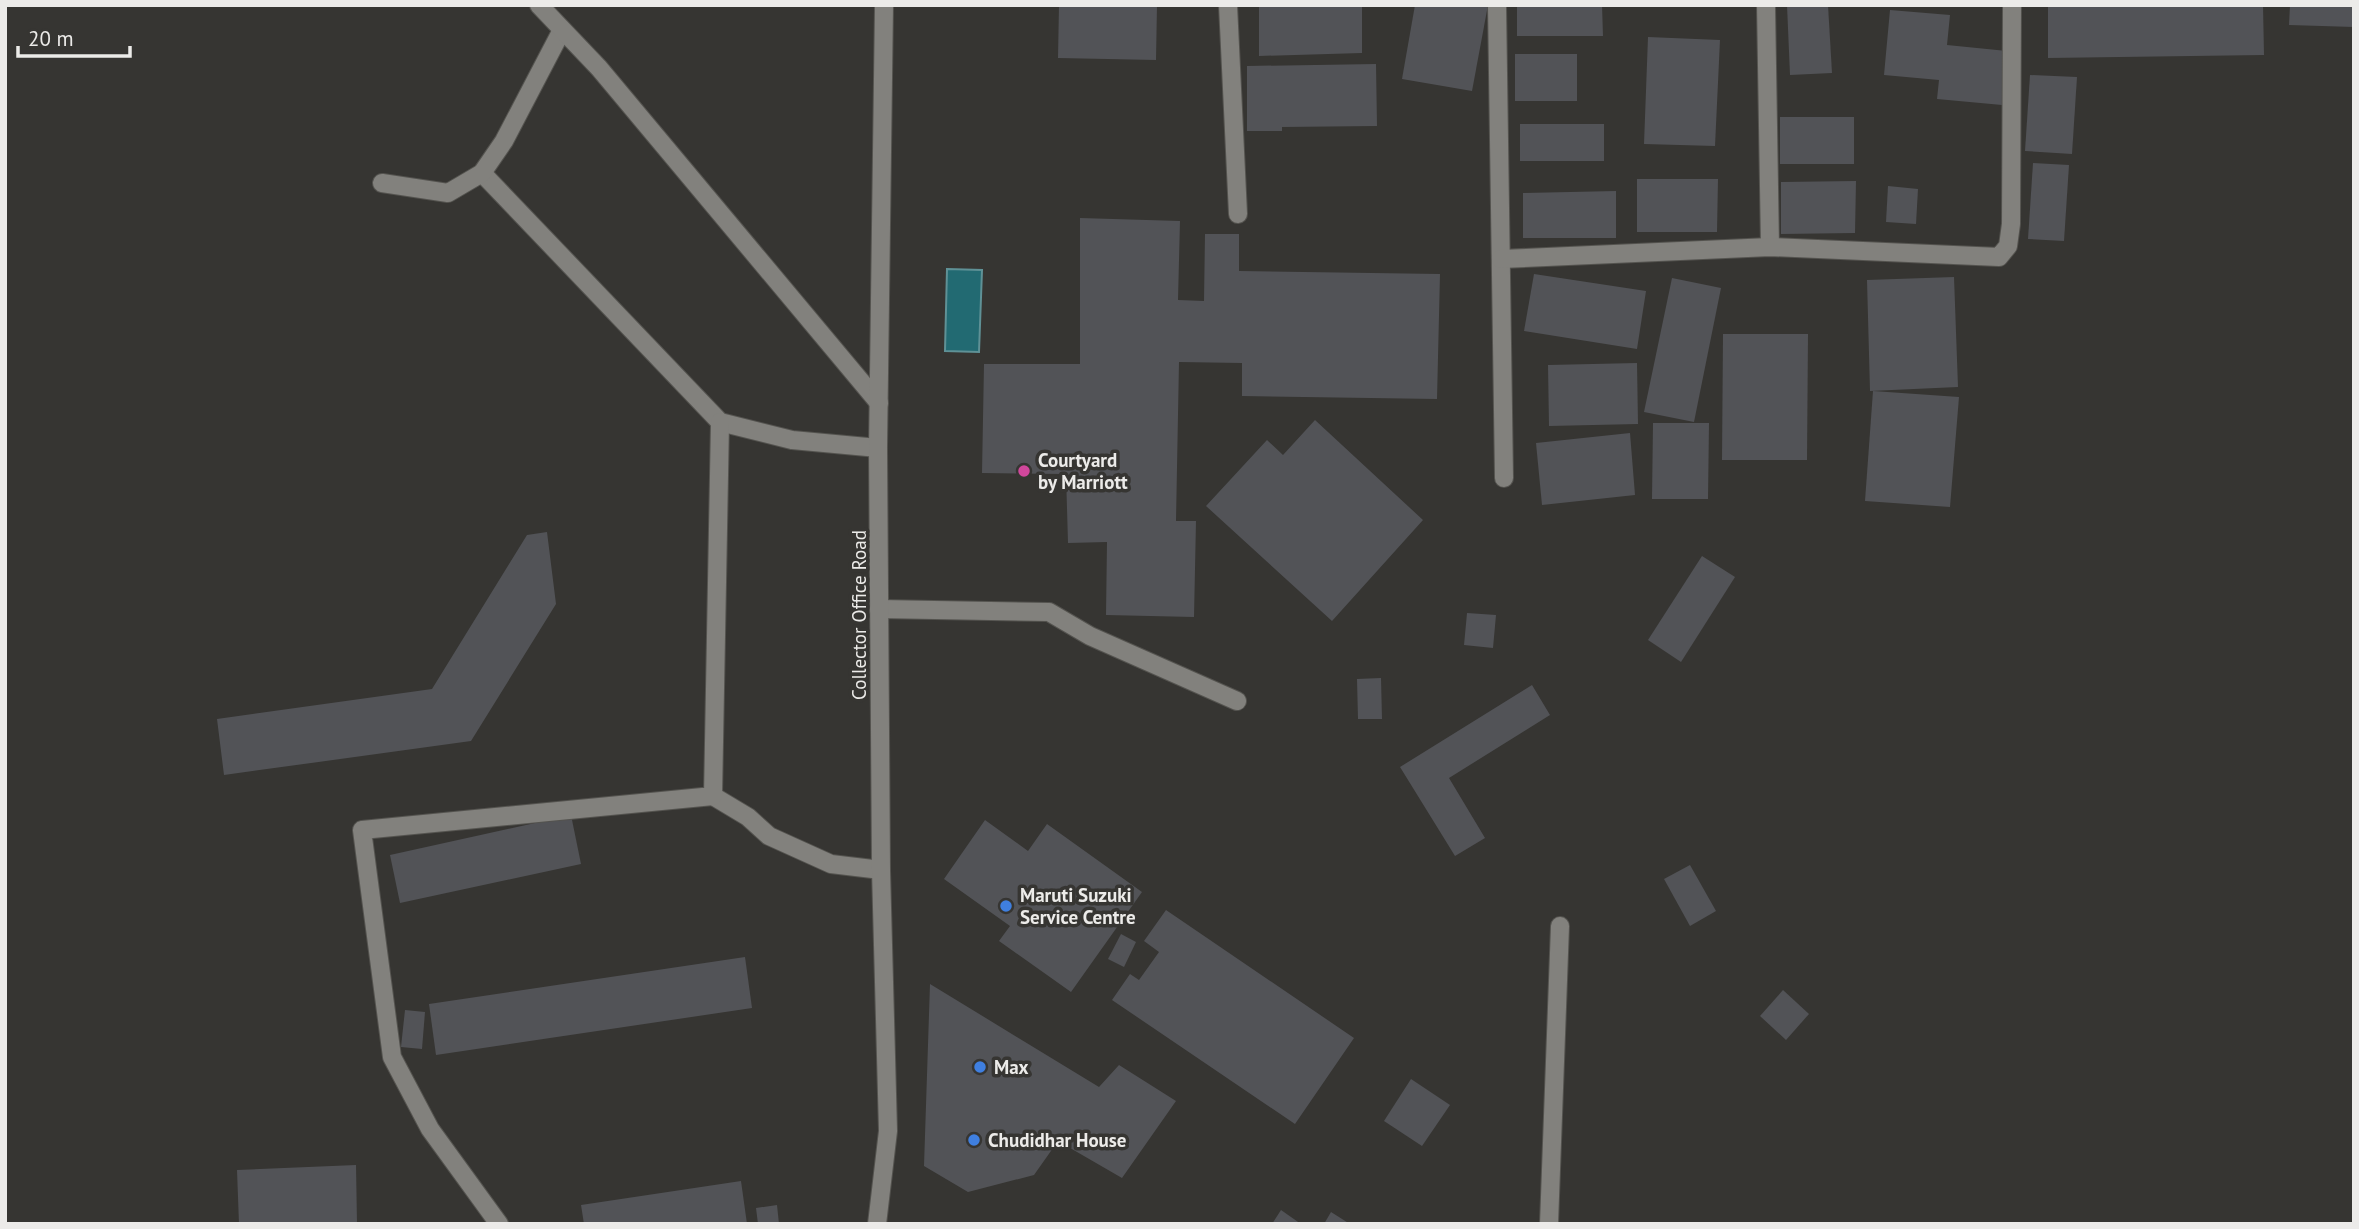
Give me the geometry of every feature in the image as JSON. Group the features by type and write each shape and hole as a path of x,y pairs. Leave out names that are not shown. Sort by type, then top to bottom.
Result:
{"street":[{"path":"538,5 599,68 879,404"},
{"name":"Collector Office Road","path":"877,1224 888,1130 881,870 878,448 884,5"},
{"path":"1228,5 1238,214"},
{"path":"1497,5 1504,478"},
{"path":"1766,5 1770,247"},
{"path":"1501,258 1770,247 1999,257 2008,246 2011,224 2012,5"},
{"path":"382,183 449,193 482,173 504,141 562,30"},
{"path":"482,173 720,422 792,440 878,448"},
{"path":"713,796 720,422"},
{"path":"879,609 1049,612 1090,636 1237,701"},
{"path":"499,1224 430,1129 392,1057 362,830 713,796 748,817 769,836 831,864 881,870"},
{"path":"1549,1224 1560,926"}],"water":[{"path":"947,269 982,270 979,352 945,351"}],"building":[{"path":"1059,5 1157,5 1156,60 1058,58"},
{"path":"1259,5 1362,5 1362,53 1259,56"},
{"path":"1415,5 1488,5 1472,91 1402,79"},
{"path":"1517,5 1602,5 1603,36 1517,36"},
{"path":"1787,5 1828,5 1832,73 1790,75"},
{"path":"2048,5 2263,5 2264,55 2048,58"},
{"path":"2290,5 2354,5 2354,27 2289,25"},
{"path":"1890,10 1950,15 1947,45 2007,51 2002,105 1937,99 1939,80 1884,75"},
{"path":"1648,37 1720,40 1715,146 1644,144"},
{"path":"1515,54 1577,54 1577,101 1515,101"},
{"path":"1376,64 1377,126 1282,127 1282,131 1247,131 1247,66"},
{"path":"2030,75 2077,77 2072,154 2025,151"},
{"path":"1780,117 1854,117 1854,164 1780,164"},
{"path":"1520,124 1604,124 1604,161 1520,161"},
{"path":"2033,163 2069,165 2064,241 2028,239"},
{"path":"1637,179 1718,179 1717,232 1637,232"},
{"path":"1856,181 1855,233 1781,234 1781,182"},
{"path":"1888,186 1918,189 1916,224 1886,222"},
{"path":"1616,191 1616,238 1523,238 1523,193"},
{"path":"1080,218 1180,221 1178,300 1204,301 1205,234 1239,234 1239,271 1440,274 1437,399 1242,396 1242,363 1179,362 1176,521 1196,521 1194,617 1106,615 1107,542 1068,543 1066,474 982,473 984,364 1080,364"},
{"path":"1534,274 1646,291 1637,349 1524,331"},
{"path":"1954,277 1958,387 1870,391 1867,280"},
{"path":"1672,278 1721,288 1694,422 1644,412"},
{"path":"1723,334 1808,334 1807,460 1722,460"},
{"path":"1637,363 1638,424 1549,426 1548,365"},
{"path":"1873,391 1959,397 1950,507 1865,501"},
{"path":"1315,420 1423,520 1332,621 1206,506 1267,440 1283,455"},
{"path":"1653,423 1709,423 1708,499 1652,499"},
{"path":"1630,433 1635,495 1542,505 1536,443"},
{"path":"547,532 556,604 471,741 224,775 217,719 432,689 527,535"},
{"path":"1702,556 1735,577 1681,662 1648,640"},
{"path":"1467,613 1496,615 1493,648 1464,645"},
{"path":"1381,678 1382,719 1358,719 1357,679"},
{"path":"1532,685 1550,715 1449,778 1485,838 1455,856 1400,767"},
{"path":"571,815 581,864 400,903 390,855"},
{"path":"985,820 1028,851 1047,824 1142,892 1071,992 999,941 1010,926 944,879"},
{"path":"1690,865 1716,911 1690,926 1664,879"},
{"path":"1166,910 1354,1038 1295,1124 1112,1000 1130,974 1139,980 1159,952 1144,941"},
{"path":"1121,934 1136,942 1124,967 1108,959"},
{"path":"745,957 752,1008 436,1055 429,1004"},
{"path":"930,984 1099,1087 1119,1065 1176,1101 1122,1178 1058,1141 1034,1175 968,1192 924,1166"},
{"path":"1783,990 1809,1014 1786,1040 1760,1016"},
{"path":"405,1010 425,1012 422,1049 401,1047"},
{"path":"1411,1079 1450,1105 1422,1146 1384,1121"},
{"path":"356,1165 357,1224 239,1224 237,1170"},
{"path":"741,1181 747,1224 584,1224 581,1205"},
{"path":"777,1205 779,1224 758,1224 756,1208"},
{"path":"1281,1210 1301,1224 1272,1224"},
{"path":"1331,1212 1350,1224 1324,1224"}],"place":[{"name":"Courtyard by Marriott","path":"1024,471"},
{"name":"Maruti Suzuki Service Centre","path":"1006,906"},
{"name":"Max","path":"980,1067"},
{"name":"Chudidhar House","path":"974,1140"}]}
